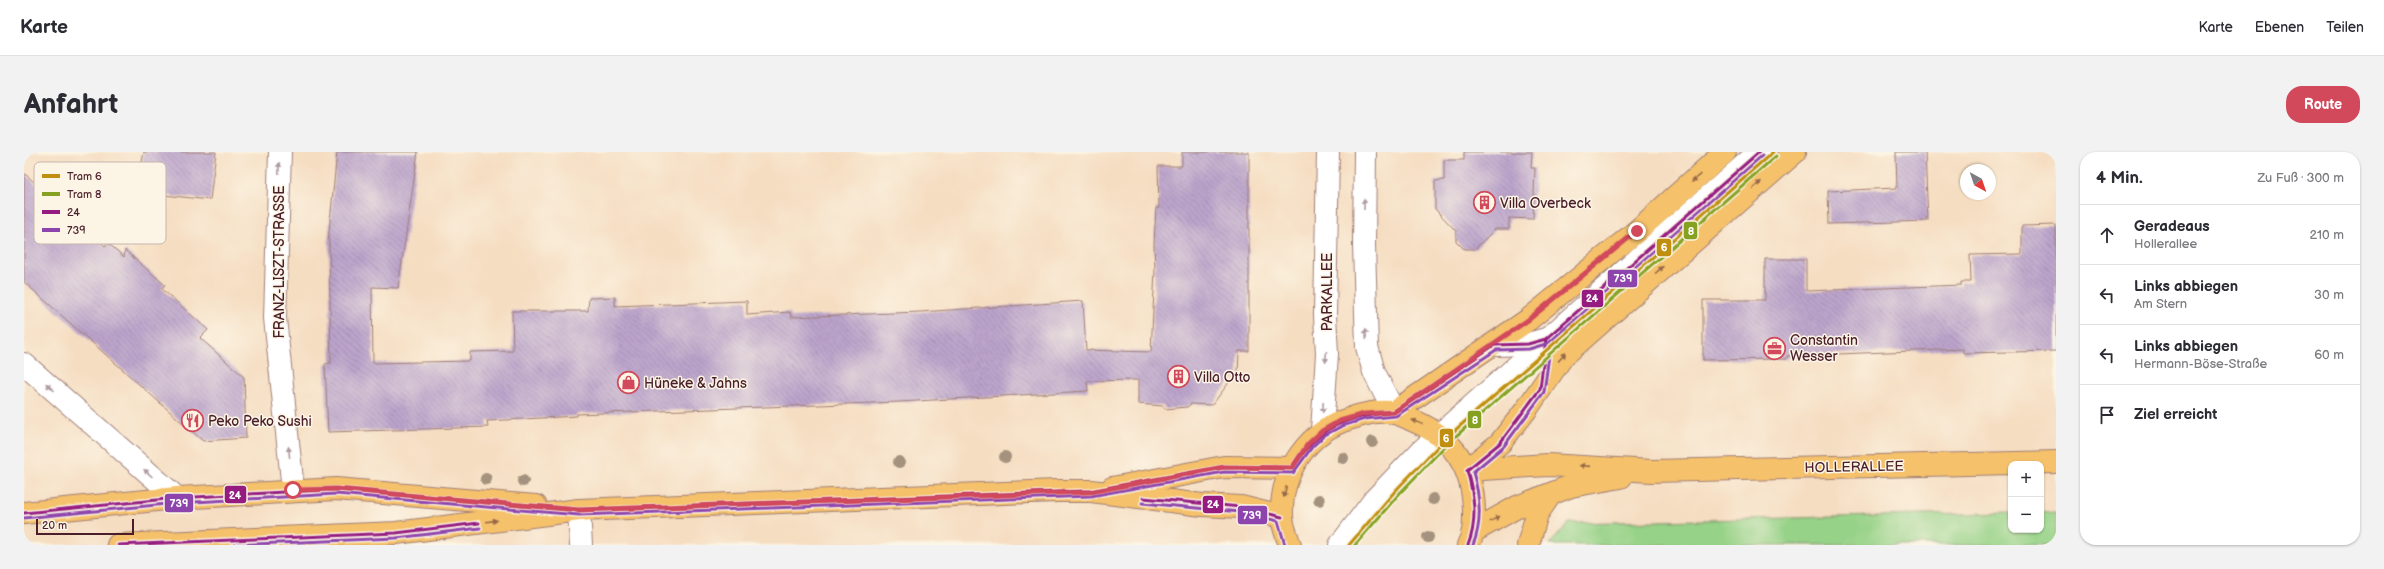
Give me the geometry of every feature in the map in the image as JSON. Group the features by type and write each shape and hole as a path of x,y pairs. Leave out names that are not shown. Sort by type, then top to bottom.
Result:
{"main road":[{"path":"1394,412 1494,345 1528,320 1637,231 1725,152"},
{"path":"1467,470 1500,443 1563,356 1795,152"},
{"path":"1290,545 1282,517 1284,494 1292,468 1308,444 1322,431 1340,421 1364,414 1394,412 1439,434 1445,439 1467,470 1474,493 1471,538"},
{"name":"HOLLERALLEE","path":"1467,470 1548,465 1652,471 2056,462"},
{"path":"118,545 190,544 396,533 579,510 1091,492 1224,467 1292,468"},
{"name":"HOLLERALLEE","path":"1471,538 1517,507 1571,486 1652,471"},
{"path":"24,513 177,498 293,490 336,489 579,510"},
{"path":"1091,492 1202,505 1241,507 1282,517"},
{"path":"1528,545 1537,514 1550,495"}],"street":[{"name":"FRANZ-LISZT-STRASSE","path":"280,152 275,318 293,490"},
{"name":"PARKALLEE","path":"1322,431 1327,354 1325,315 1328,152"},
{"path":"1365,152 1364,245 1367,347 1374,372 1394,412"},
{"path":"1340,545 1376,499 1439,434 1759,152"},
{"path":"1494,345 1528,344 1546,339"},
{"path":"1540,389 1546,339"},
{"path":"24,364 177,498"},
{"path":"579,510 581,545"}],"green space":[{"path":"2056,512 2056,545 1549,545 1569,523 2008,513 2008,533 2044,533 2044,513"}],"building":[{"path":"144,152 216,152 210,200 166,195 166,162 142,162"},
{"path":"337,152 418,152 398,288 372,287 373,363 470,361 470,352 513,351 512,311 588,311 589,298 615,297 615,306 747,301 747,315 790,312 791,317 920,312 1083,301 1086,350 1151,352 1156,208 1159,208 1158,166 1182,166 1182,152 1249,152 1249,351 1239,351 1238,373 1212,405 1191,404 1187,407 1165,409 1163,406 1138,404 1138,380 1087,381 1088,391 899,402 577,414 577,416 487,421 488,427 328,432 325,364 331,363 328,242"},
{"name":"Villa Overbeck","path":"1464,152 1532,152 1531,168 1535,168 1533,219 1509,218 1509,229 1495,229 1475,249 1464,249 1456,241 1456,231 1435,209 1435,181 1444,180 1444,160 1464,160"},
{"path":"1896,152 1925,152 1928,221 1829,224 1828,191 1897,188"},
{"path":"24,173 34,182 34,244 103,244 105,246 109,244 124,257 125,250 165,285 161,288 208,330 200,338 244,377 246,438 203,441 24,282"},
{"path":"2056,225 2056,351 1963,353 1963,349 1787,356 1787,359 1703,360 1703,300 1765,300 1765,259 1806,259 1806,291 1961,285 1961,282 1971,282 1970,255 2022,254 2022,226"}],"tram line":[{"name":"6","path":"1349,545 1396,490 1445,439 1773,152"},
{"name":"8","path":"1355,545 1399,494 1448,443 1776,156"}],"transit line":[{"name":"24","path":"1467,470 1500,443 1540,389 1546,339 1759,152"},
{"name":"739","path":"24,518 177,503 336,494 579,515 1091,496 1224,472 1293,473 1312,447 1325,435 1342,426 1365,419 1396,416 1496,350 1529,349 1549,343 1762,156"},
{"name":"24","path":"1494,345 1528,344 1546,339 1571,317"},
{"name":"739","path":"1473,545 1479,518 1479,499 1473,472 1504,446 1544,392 1551,341 1573,321"},
{"name":"24","path":"1394,412 1494,345"},
{"name":"24","path":"1292,468 1313,442 1323,433 1335,426 1348,420 1394,412"},
{"name":"24","path":"24,513 177,498 336,489 579,510 1091,491 1224,467 1292,468"},
{"name":"24","path":"1467,470 1472,489 1474,508 1473,526 1468,545"},
{"name":"24","path":"1143,498 1241,507 1282,517"},
{"name":"739","path":"1142,503 1240,512 1278,521 1285,545"},
{"name":"24","path":"118,545 396,533 479,523"},
{"name":"739","path":"234,545 396,538 480,528"}],"place":[{"name":"Villa Overbeck","path":"1484,203"},
{"name":"Constantin Wesser","path":"1774,348"},
{"name":"Villa Otto","path":"1179,377"},
{"name":"Hüneke & Jahns","path":"629,383"},
{"name":"Peko Peko Sushi","path":"193,421"}],"route":[{"path":"293,490 336,489 579,510 1057,491 1091,492 1224,467 1292,468 1308,444 1322,431 1340,421 1364,414 1394,412 1494,345 1528,320 1637,231"}]}
